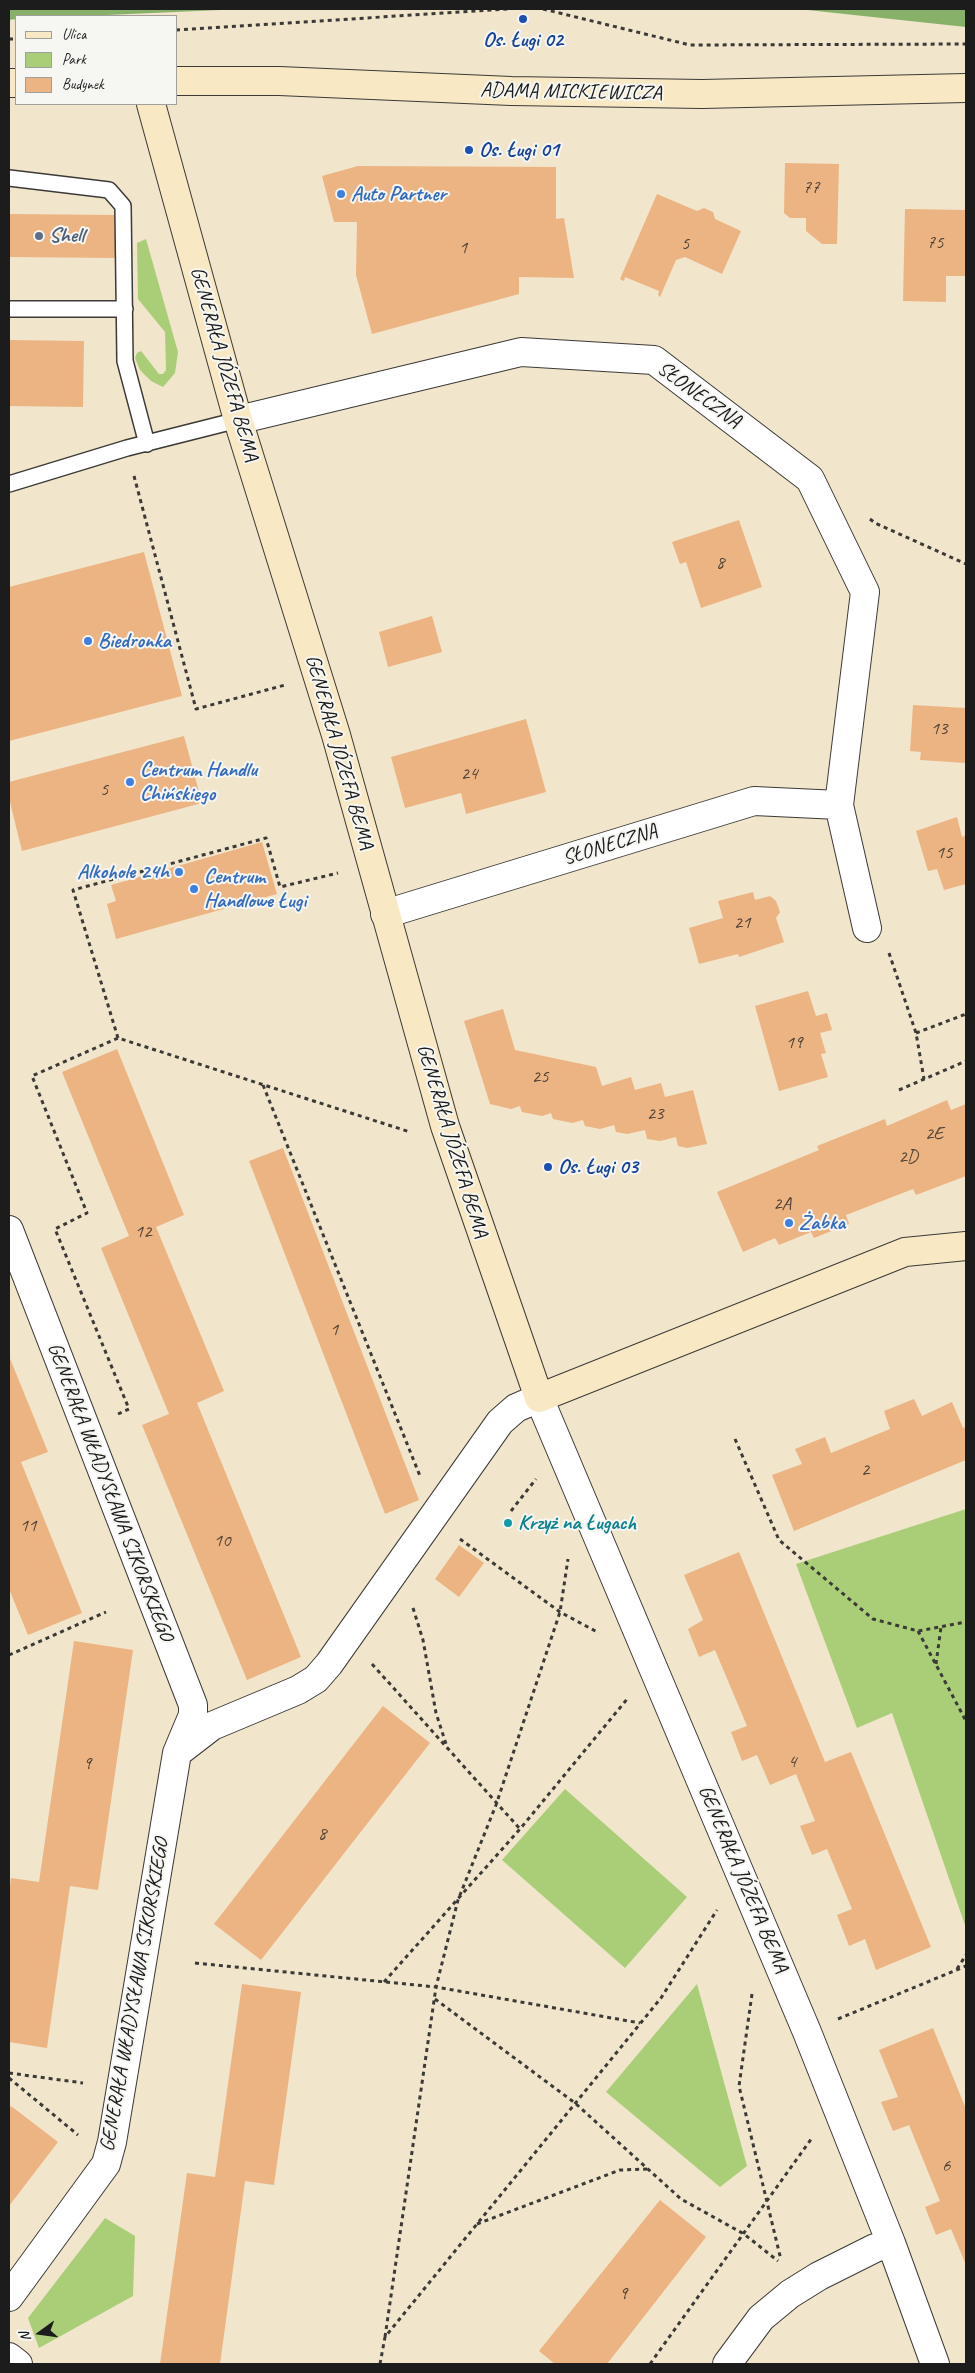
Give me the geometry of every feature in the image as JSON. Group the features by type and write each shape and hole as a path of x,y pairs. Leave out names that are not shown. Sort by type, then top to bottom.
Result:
{"street":[{"name":"ADAMA MICKIEWICZA","path":"178,81 279,81 511,92 702,94 966,88"},
{"name":"GENERAŁA JÓZEFA BEMA","path":"150,105 238,420 318,676 445,1126 539,1398 807,2032 891,2243 935,2364"},
{"name":"SŁONECZNA","path":"238,420 521,352 654,360 810,479 865,592 839,805 867,928"},
{"name":"SŁONECZNA","path":"386,914 754,800 839,805"},
{"name":"GENERAŁA WŁADYSŁAWA SIKORSKIEGO","path":"9,1230 193,1705 192,1723 177,1753 112,2142 106,2164 9,2297"},
{"path":"177,1753 212,1726 298,1690 316,1679 329,1664 500,1422 516,1408 905,1252 966,1246"},
{"path":"727,2364 761,2318 790,2294 843,2264 875,2248 891,2243"},
{"path":"9,2356 18,2364"}],"lane":[{"path":"9,178 109,190 124,206 125,362 147,444"},
{"path":"9,309 124,309"},
{"path":"9,484 127,448 238,420"}],"path":[{"path":"178,30 508,9"},
{"path":"543,9 690,45 966,44"},
{"path":"127,448 196,709 318,676"},
{"path":"868,517 875,523 966,564"},
{"path":"118,1038 73,890 266,838 280,887 344,871"},
{"path":"867,928 892,955 916,1033 924,1079"},
{"path":"916,1033 966,1014"},
{"path":"116,1414 129,1409 55,1228 87,1213 32,1076 118,1038 419,1134 445,1126"},
{"path":"898,1090 966,1060"},
{"path":"263,1084 435,1513"},
{"path":"735,1438 779,1540 873,1619 918,1631 966,1622"},
{"path":"511,1511 540,1474"},
{"path":"453,1534 560,1612 601,1634"},
{"path":"380,2364 436,1987 458,1900 496,1805 560,1612 569,1555"},
{"path":"412,1604 423,1640 436,1714 448,1750"},
{"path":"9,1655 106,1612"},
{"path":"936,1665 941,1627"},
{"path":"918,1631 966,1721"},
{"path":"371,1664 496,1805 520,1829"},
{"path":"384,1982 520,1829 629,1697"},
{"path":"385,2337 661,1998 721,1903"},
{"path":"956,1970 966,1955"},
{"path":"195,1963 436,1987 641,2023"},
{"path":"807,2032 966,1966"},
{"path":"435,1999 575,2103 681,2199 744,2234 782,2265 739,2086 753,1988"},
{"path":"9,2073 83,2083"},
{"path":"9,2078 81,2137"},
{"path":"650,2364 812,2137"},
{"path":"477,2224 620,2170 648,2169"}],"green space":[{"path":"9,9 243,9 107,15 15,15 15,19 9,20"},
{"path":"798,9 966,9 966,27"},
{"path":"146,239 178,352 175,373 163,387 151,381 140,370 135,358 137,353 141,351 159,374 163,374 166,370 165,332 138,299 137,243"},
{"path":"966,1509 966,1928 892,1713 857,1728 796,1564"},
{"path":"565,1789 687,1897 625,1968 502,1860"},
{"path":"697,1984 747,2166 720,2187 606,2092"},
{"path":"105,2218 135,2236 133,2296 39,2348 28,2318"}],"building":[{"path":"785,163 839,164 837,244 822,244 806,231 806,218 790,218 784,213"},
{"path":"358,166 556,167 556,219 564,218 574,278 519,277 519,294 372,334 356,275 357,222 334,222 322,176"},
{"path":"657,194 697,211 704,208 713,212 715,219 741,231 722,274 685,257 676,260 660,297 658,295 659,291 625,277 624,281 620,279"},
{"path":"905,209 966,210 966,276 946,276 946,302 903,301"},
{"path":"9,214 115,215 115,258 9,257"},
{"path":"9,340 84,341 83,407 9,406"},
{"path":"739,520 762,587 701,608 686,562 680,564 672,542"},
{"name":"Biedronka","path":"144,552 182,696 9,741 9,587"},
{"path":"432,616 442,652 388,667 379,632"},
{"path":"913,705 966,708 966,763 920,760 921,752 910,751"},
{"path":"526,719 546,792 466,814 461,793 405,808 391,757"},
{"path":"184,736 202,803 22,851 9,798 9,782"},
{"path":"957,817 962,837 966,835 966,884 944,890 937,869 928,871 916,831"},
{"name":"Centrum Handlowe Ługi","path":"262,842 277,894 116,939 107,904 116,901 111,885"},
{"path":"753,892 755,900 770,896 776,901 780,912 776,918 784,942 739,957 738,954 699,964 689,928 723,918 718,901"},
{"path":"808,991 816,1016 827,1013 832,1030 820,1033 826,1053 821,1054 828,1077 779,1091 755,1006"},
{"path":"503,1009 515,1050 596,1067 602,1086 631,1077 635,1090 661,1083 665,1097 693,1090 707,1144 687,1148 678,1146 676,1137 660,1141 647,1139 645,1130 627,1134 616,1132 614,1125 600,1129 585,1126 583,1120 572,1123 553,1119 551,1113 542,1116 522,1112 520,1106 511,1109 490,1104 464,1021"},
{"path":"117,1049 184,1215 156,1227 224,1391 197,1403 301,1657 247,1680 142,1425 169,1414 101,1248 129,1236 62,1072"},
{"path":"947,1100 951,1110 966,1104 966,1176 916,1195 913,1189 846,1215 849,1224 814,1238 811,1232 779,1245 775,1238 743,1252 717,1192 819,1150 817,1146 885,1119 887,1126"},
{"path":"283,1148 419,1500 385,1514 249,1161"},
{"path":"9,1356 48,1452 21,1462 82,1613 28,1635 9,1589"},
{"path":"914,1399 922,1416 952,1402 963,1428 966,1427 966,1460 794,1531 772,1475 802,1464 795,1449 825,1437 831,1453 890,1429 884,1411"},
{"path":"459,1545 484,1563 459,1597 435,1579"},
{"path":"739,1552 825,1762 851,1752 931,1947 876,1970 865,1939 849,1946 837,1915 852,1909 827,1849 812,1855 800,1826 815,1821 796,1774 770,1785 757,1755 742,1761 731,1732 747,1726 715,1650 699,1657 688,1629 703,1620 684,1575"},
{"path":"74,1641 133,1650 98,1890 70,1886 47,2048 9,2042 9,1894 11,1878 39,1882"},
{"path":"383,1706 430,1743 261,1960 214,1924"},
{"path":"242,1984 301,1992 274,2185 245,2181 220,2364 160,2364 187,2173 215,2177"},
{"path":"933,2028 966,2109 966,2265 951,2229 936,2235 925,2207 940,2201 909,2125 893,2131 881,2102 898,2097 879,2050"},
{"path":"11,2106 58,2142 9,2206 9,2110"},
{"path":"660,2200 706,2237 607,2364 555,2364 539,2351"}],"place":[{"name":"Os. Ługi 02","path":"523,19"},
{"name":"Os. Ługi 01","path":"469,150"},
{"name":"Auto Partner","path":"341,194"},
{"name":"Shell","path":"39,236"},
{"name":"Biedronka","path":"88,641"},
{"name":"Centrum Handlu Chińskiego","path":"130,782"},
{"name":"Alkohole 24h","path":"179,872"},
{"name":"Centrum Handlowe Ługi","path":"194,889"},
{"name":"Os. Ługi 03","path":"548,1167"},
{"name":"Żabka","path":"789,1223"},
{"name":"Krzyż na Ługach","path":"508,1523"}]}
